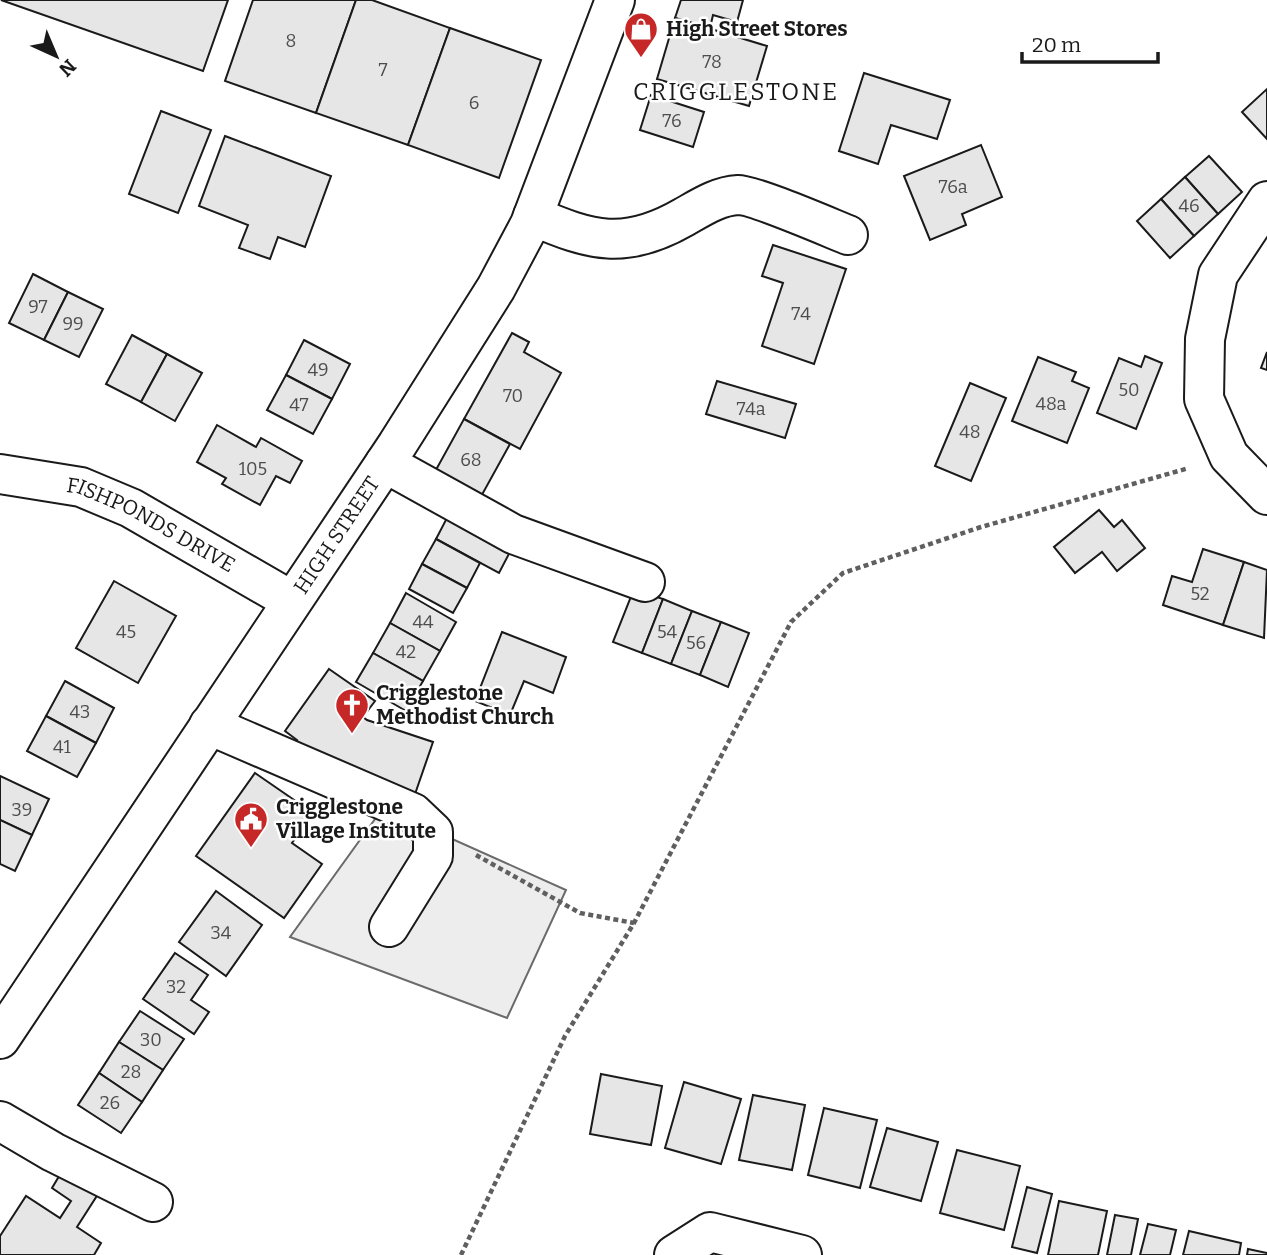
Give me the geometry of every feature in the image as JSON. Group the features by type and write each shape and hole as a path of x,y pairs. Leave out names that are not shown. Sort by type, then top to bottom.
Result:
{"street":[{"name":"HIGH STREET","path":"0,1039 385,463 496,288 533,216 615,0"},
{"path":"533,216 580,236 632,240 670,225 711,202 739,195 848,235"},
{"path":"1267,201 1218,275 1205,340 1204,399 1229,456 1267,495"},
{"path":"385,463 513,534 645,582"},
{"name":"FISHPONDS DRIVE","path":"0,474 81,487 119,503 190,540 292,601"},
{"path":"209,725 413,813 433,832 433,856 411,896 389,926"},
{"path":"0,1121 53,1152 153,1202"},
{"path":"674,1255 710,1232 802,1255"}],"path":[{"path":"461,1255 565,1036 634,923 792,622 843,573 981,527 1229,456"},
{"path":"433,832 580,912 634,923"}],"shaded area":[{"path":"383,808 566,890 507,1018 290,937"}],"building":[{"path":"1,0 228,0 203,71"},
{"path":"253,0 356,0 316,113 225,81"},
{"path":"356,0 372,0 450,28 408,145 316,113"},
{"path":"681,0 743,0 737,22 713,15 710,28 675,18"},
{"path":"675,18 767,46 749,106 657,79"},
{"path":"450,28 541,60 499,178 408,145"},
{"path":"864,73 950,100 937,139 891,125 878,164 839,151"},
{"path":"1267,89 1267,139 1242,112"},
{"path":"651,95 704,112 693,147 640,130"},
{"path":"161,111 211,130 178,213 129,194"},
{"path":"225,136 331,176 305,247 278,237 270,259 239,248 248,225 199,206"},
{"path":"981,145 1002,197 962,214 966,225 930,240 904,176"},
{"path":"1209,156 1242,192 1218,214 1185,177"},
{"path":"1185,177 1218,214 1194,236 1161,199"},
{"path":"1161,199 1194,236 1170,258 1137,221"},
{"path":"773,245 846,269 814,364 762,346 783,283 762,276"},
{"path":"33,274 68,292 44,340 9,323"},
{"path":"68,292 103,309 79,357 44,340"},
{"path":"512,333 529,342 524,352 561,373 520,449 464,419"},
{"path":"132,335 167,354 141,402 106,384"},
{"path":"304,340 350,364 332,399 286,375"},
{"path":"1267,352 1267,370 1261,368"},
{"path":"167,354 202,373 175,421 141,402"},
{"path":"1145,356 1162,363 1136,429 1097,413 1119,358 1141,367"},
{"path":"1038,357 1076,372 1072,381 1089,388 1067,443 1012,421"},
{"path":"286,375 332,399 313,434 267,410"},
{"path":"717,381 796,404 785,438 706,414"},
{"path":"970,383 1006,398 971,481 935,466"},
{"path":"464,419 510,444 478,502 432,477"},
{"path":"217,425 256,447 261,438 302,461 290,483 276,476 260,505 222,484 226,478 197,462"},
{"path":"1099,510 1114,527 1122,520 1145,548 1117,571 1102,552 1075,573 1054,547"},
{"path":"449,514 512,548 499,573 436,539"},
{"path":"436,539 480,563 467,588 422,564"},
{"path":"1203,549 1244,562 1223,625 1163,605 1172,576 1192,582"},
{"path":"1244,562 1267,570 1264,638 1223,625"},
{"path":"422,564 467,588 453,613 409,589"},
{"path":"114,581 176,616 138,683 76,648"},
{"path":"634,589 663,599 642,653 613,642"},
{"path":"406,593 456,622 440,651 390,623"},
{"path":"663,599 692,611 671,664 642,653"},
{"path":"692,611 721,622 700,675 671,664"},
{"path":"721,622 749,633 728,687 700,675"},
{"path":"390,623 440,651 423,681 373,653"},
{"path":"502,632 566,657 553,693 524,681 510,715 475,701"},
{"path":"373,653 423,681 406,711 356,682"},
{"name":"Crigglestone Methodist Church","path":"329,669 375,701 363,717 367,720 433,742 414,797 292,745 297,740 285,731"},
{"path":"65,681 114,708 96,743 46,716"},
{"path":"46,716 96,743 77,777 27,751"},
{"name":"Crigglestone Village Institute","path":"255,773 313,813 292,843 322,864 284,918 196,856"},
{"path":"0,776 49,799 32,835 0,820"},
{"path":"0,820 32,835 15,871 0,864"},
{"path":"216,891 262,925 226,976 179,942"},
{"path":"175,953 208,975 191,1000 209,1012 194,1034 143,999"},
{"path":"140,1011 184,1039 163,1070 119,1042"},
{"path":"119,1042 163,1070 142,1102 99,1073"},
{"path":"99,1073 142,1102 121,1133 78,1105"},
{"path":"601,1074 662,1086 651,1145 590,1134"},
{"path":"684,1082 741,1099 721,1164 665,1148"},
{"path":"753,1095 805,1105 792,1170 739,1160"},
{"path":"824,1108 877,1120 860,1188 808,1175"},
{"path":"887,1128 938,1142 921,1201 870,1187"},
{"path":"957,1150 1020,1166 1004,1230 940,1213"},
{"path":"64,1168 100,1191 77,1227 101,1243 94,1255 0,1255 0,1236 26,1196 60,1218 71,1201 52,1188"},
{"path":"1027,1187 1052,1194 1037,1253 1012,1247"},
{"path":"1059,1201 1107,1211 1098,1255 1048,1255"},
{"path":"1115,1215 1138,1219 1131,1255 1107,1255"},
{"path":"1148,1224 1176,1230 1170,1255 1140,1255"},
{"path":"1189,1231 1241,1243 1239,1255 1183,1255"},
{"path":"1248,1249 1267,1253 1267,1255 1247,1255"}],"place":[{"name":"High Street Stores","path":"641,59"},
{"name":"Crigglestone Methodist Church","path":"352,735"},
{"name":"Crigglestone Village Institute","path":"251,849"}],"district":[{"name":"CRIGGLESTONE","path":"736,92"}]}
